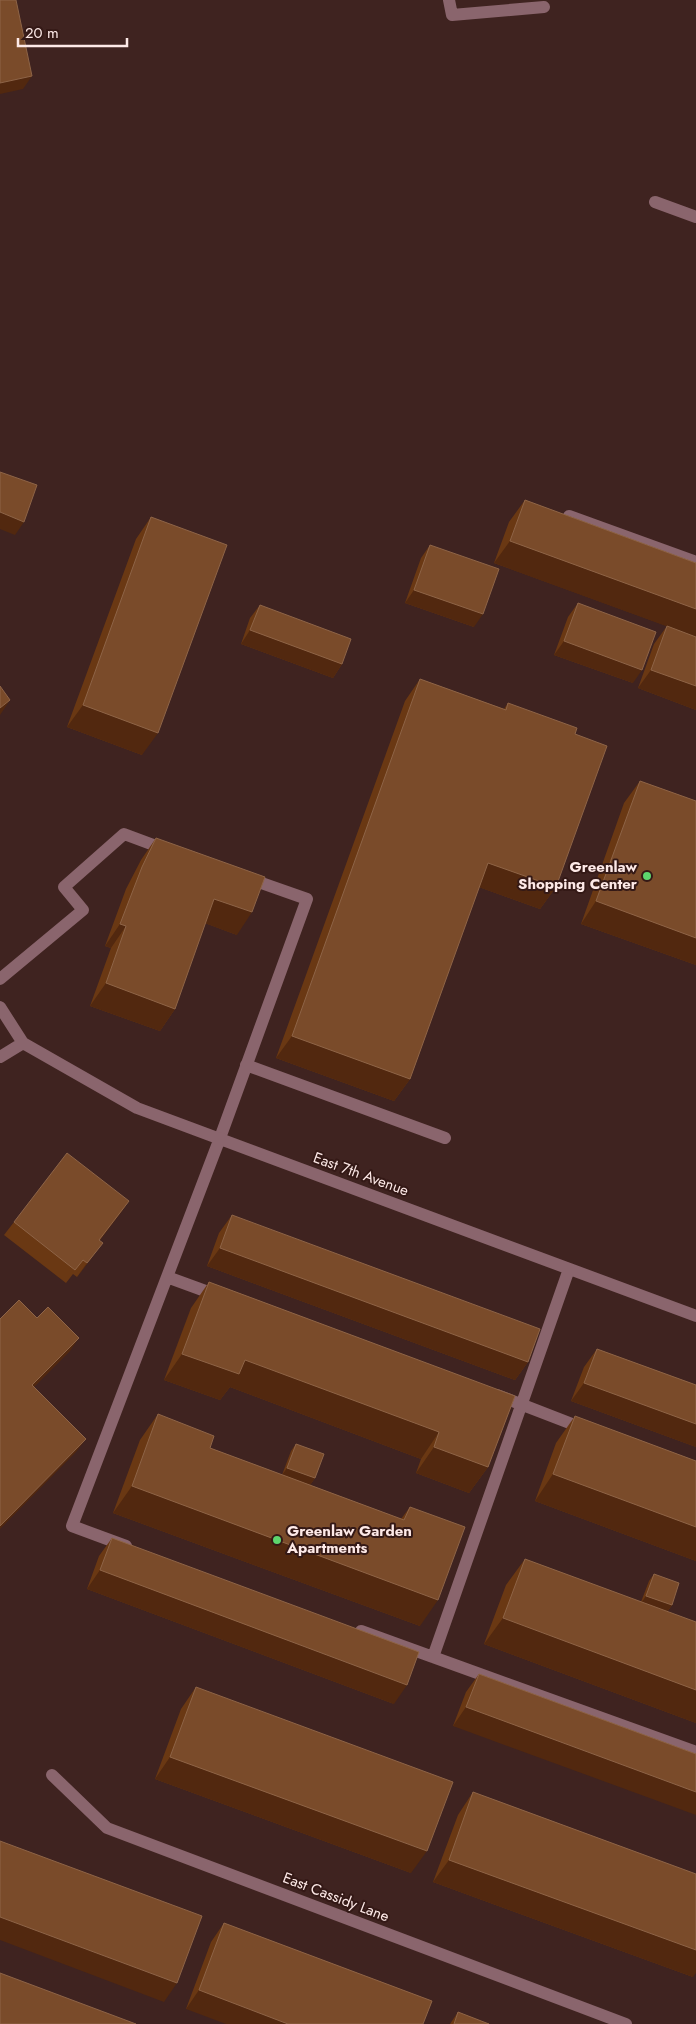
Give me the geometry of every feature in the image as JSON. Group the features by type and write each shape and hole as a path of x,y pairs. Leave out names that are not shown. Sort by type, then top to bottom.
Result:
{"street":[{"path":"449,0 452,15 544,8"},
{"path":"655,202 696,217"},
{"path":"560,513 696,562"},
{"path":"0,979 83,910 64,887 124,834 179,854"},
{"path":"137,1550 72,1526 220,1138 307,899 234,873"},
{"path":"0,1007 23,1043 0,1057"},
{"name":"East 7th Avenue","path":"23,1043 137,1108 696,1316"},
{"path":"246,1065 445,1138"},
{"path":"433,1657 569,1269"},
{"path":"167,1277 232,1301"},
{"path":"484,1390 595,1432"},
{"path":"350,1627 696,1752"},
{"name":"East Cassidy Lane","path":"52,1775 107,1828 626,2024"}],"building":[{"path":"0,0 16,0 32,76 0,83"},
{"path":"0,472 37,485 24,522 0,512"},
{"path":"525,500 696,563 696,609 510,541"},
{"path":"151,517 227,545 158,733 83,705"},
{"path":"430,545 499,569 483,614 414,590"},
{"path":"578,603 656,632 642,670 564,641"},
{"path":"260,605 351,639 342,664 250,630"},
{"path":"667,626 696,637 696,686 651,670"},
{"path":"420,679 506,710 508,703 577,728 575,734 607,746 556,887 488,863 410,1079 292,1036"},
{"path":"0,686 10,700 0,708"},
{"name":"Greenlaw Shopping Center","path":"640,781 696,801 696,938 596,901"},
{"path":"156,838 265,877 252,912 214,899 175,1009 106,983 126,926 120,924 142,867"},
{"path":"67,1153 129,1201 99,1240 103,1243 87,1263 83,1260 75,1270 14,1222"},
{"path":"232,1215 540,1329 528,1362 220,1248"},
{"path":"209,1282 515,1396 488,1467 434,1447 439,1432 245,1360 239,1374 182,1354"},
{"path":"19,1300 37,1318 48,1307 79,1338 32,1385 86,1439 0,1526 0,1319"},
{"path":"597,1349 696,1385 696,1424 584,1383"},
{"path":"158,1414 214,1436 210,1448 404,1520 410,1507 465,1527 438,1600 132,1486"},
{"path":"575,1416 696,1461 696,1527 553,1474"},
{"path":"296,1444 324,1454 315,1478 287,1468"},
{"path":"112,1538 419,1652 407,1685 100,1570"},
{"path":"525,1559 696,1622 696,1690 503,1618"},
{"path":"654,1574 679,1583 672,1605 646,1596"},
{"path":"479,1674 696,1754 696,1792 466,1707"},
{"path":"196,1687 453,1782 427,1851 170,1757"},
{"path":"473,1792 696,1874 696,1950 449,1860"},
{"path":"0,1841 202,1916 177,1983 0,1917"},
{"path":"224,1923 432,2001 423,2024 288,2024 199,1990"},
{"path":"0,1973 136,2024 0,2024"},
{"path":"458,2012 489,2024 454,2024"}],"place":[{"name":"Greenlaw Shopping Center","path":"647,876"},
{"name":"Greenlaw Garden Apartments","path":"277,1540"}]}
